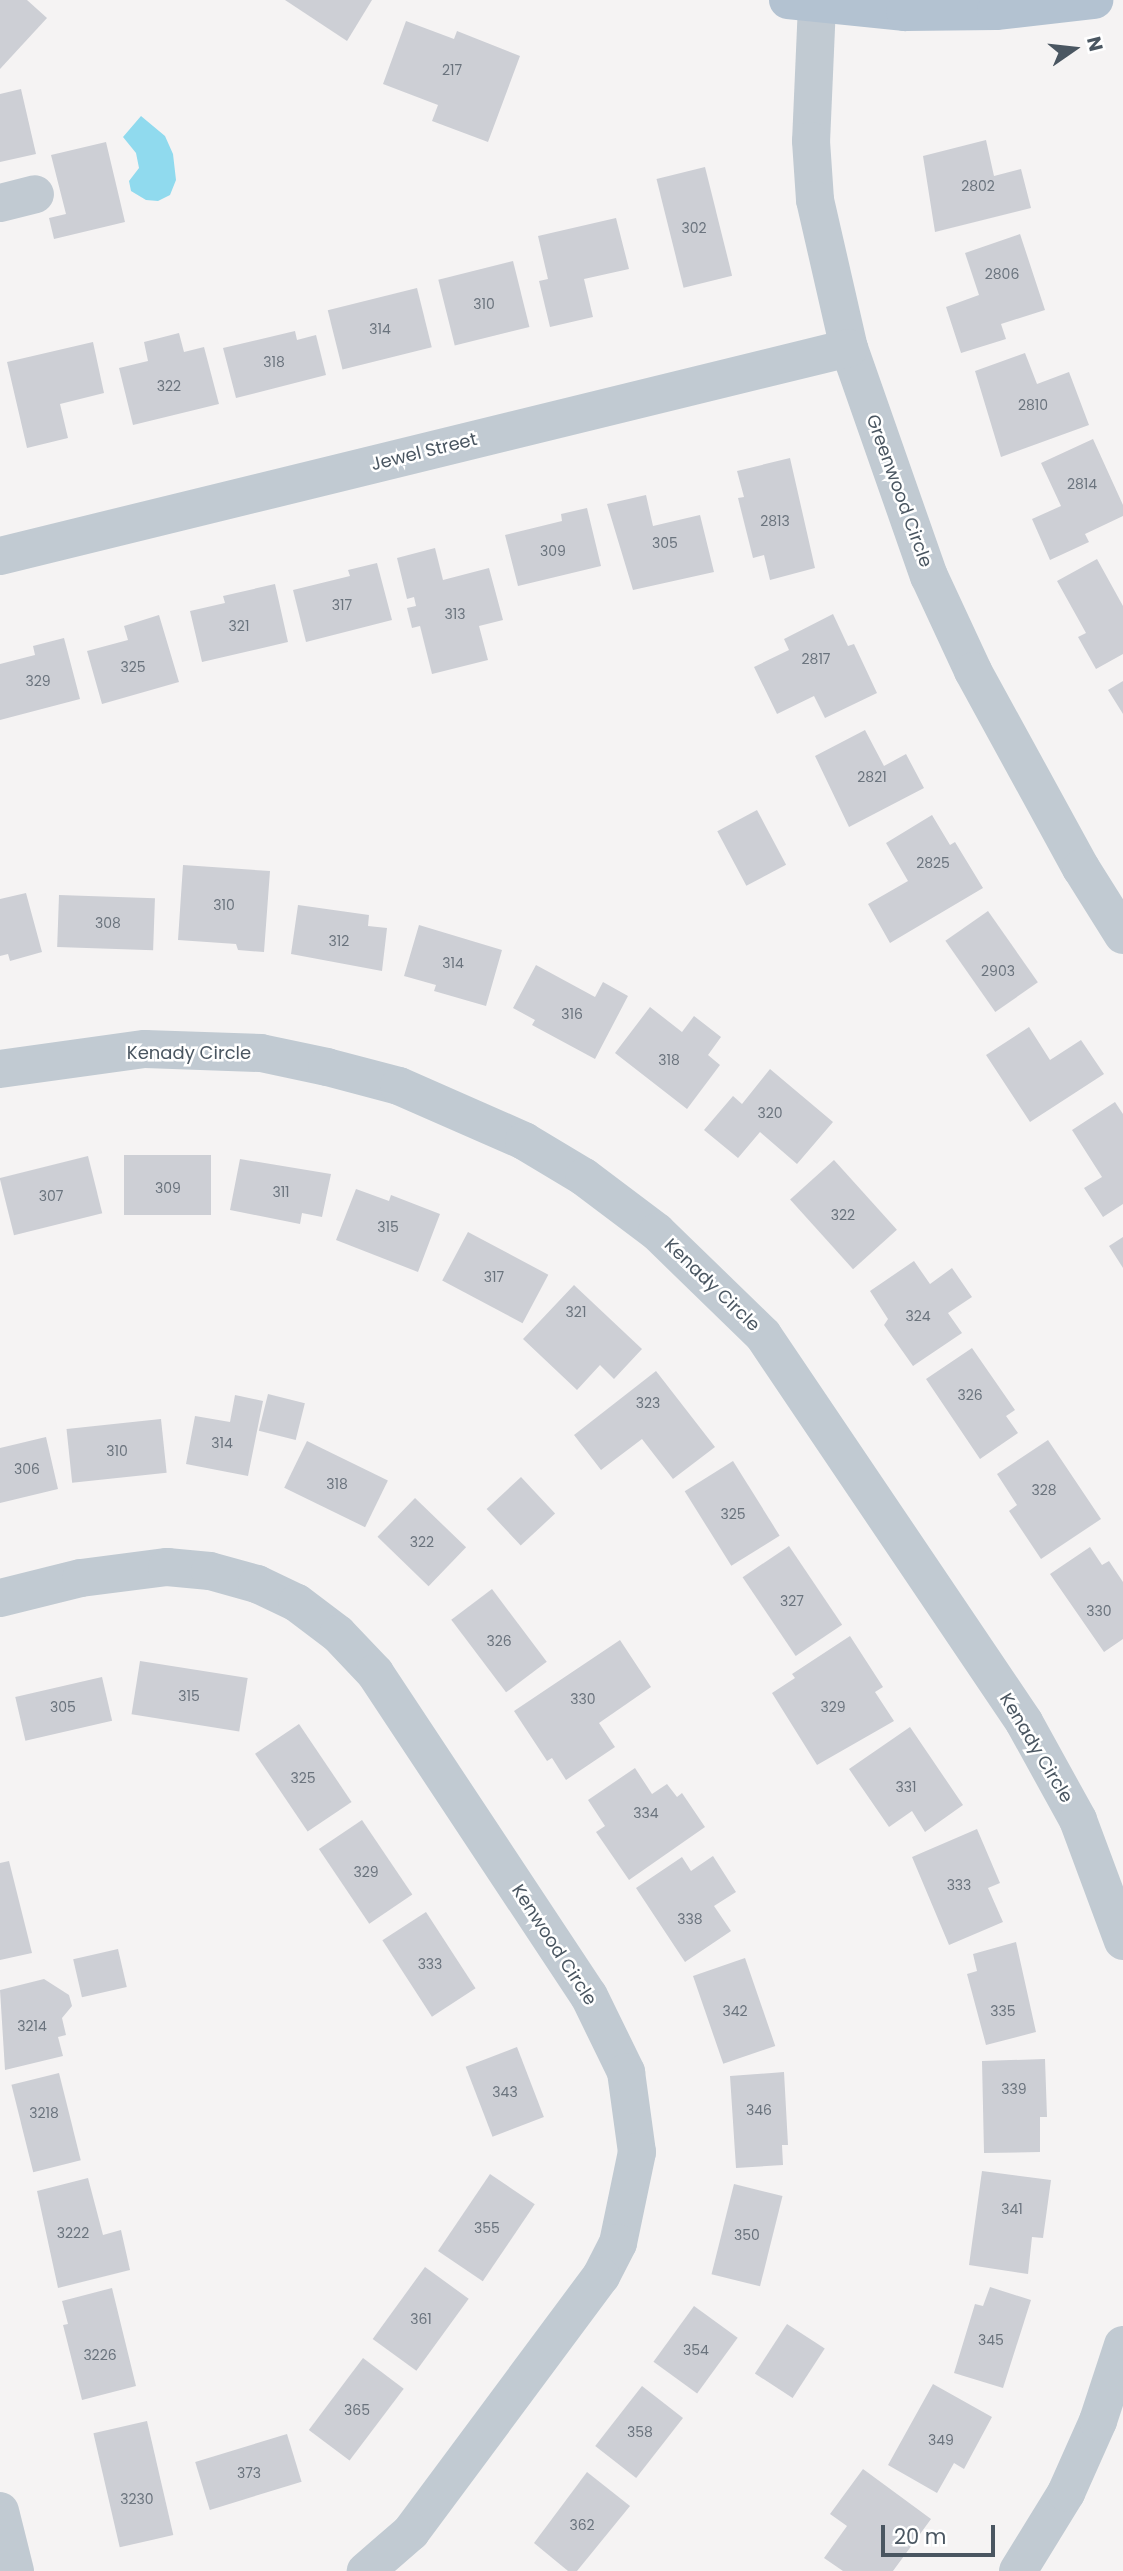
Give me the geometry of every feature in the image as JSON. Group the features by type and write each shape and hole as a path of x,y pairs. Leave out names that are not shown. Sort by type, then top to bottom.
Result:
{"main road":[{"path":"802,3 905,12 996,11 1094,0"}],"street":[{"name":"Greenwood Circle","path":"802,3 814,200 849,348 929,576 973,671 1080,868 1123,935"},
{"name":"Jewel Street","path":"0,556 849,348"},
{"name":"Kenady Circle","path":"0,1069 145,1049 261,1053 327,1067 399,1086 524,1141 584,1177 657,1232 763,1335 1024,1722 1078,1820 1123,1941"},
{"name":"Kenwood Circle","path":"0,1598 127,1570 167,1567 210,1571 257,1584 298,1603 338,1634 375,1673 589,1996 626,2072 635,2108 637,2152 618,2243 601,2276 411,2532 366,2571"},
{"path":"1018,2571 1066,2493 1098,2421 1123,2345"},
{"path":"0,2511 15,2571"}],"water":[{"path":"141,116 165,136 173,154 176,180 170,195 158,201 146,200 131,191 129,181 139,168 136,153 123,137"}],"building":[{"path":"0,0 27,0 47,18 0,69"},
{"path":"285,0 372,0 347,41"},
{"path":"406,21 454,39 457,31 520,56 488,142 432,121 438,105 383,84"},
{"path":"21,89 36,154 0,162 0,94"},
{"path":"986,140 994,176 1021,169 1031,208 935,232 923,156"},
{"path":"106,142 125,222 54,239 49,218 66,214 51,155"},
{"path":"705,167 732,276 684,288 656,179"},
{"path":"616,218 629,269 584,279 593,317 550,327 539,281 548,279 538,236"},
{"path":"1020,234 1045,310 1001,324 1006,339 961,353 946,307 979,295 965,253"},
{"path":"513,261 529,327 455,346 438,280"},
{"path":"417,288 432,347 342,369 328,310"},
{"path":"295,331 297,340 316,335 326,375 236,398 223,348"},
{"path":"179,333 184,352 204,347 219,404 133,425 119,368 148,361 144,342"},
{"path":"93,342 104,393 60,404 68,438 27,448 7,362"},
{"path":"1025,353 1037,384 1069,372 1089,425 1001,457 975,371"},
{"path":"1093,439 1123,505 1123,516 1085,534 1089,542 1050,560 1032,519 1061,506 1041,463"},
{"path":"790,458 815,568 770,580 764,555 753,558 738,498 744,497 737,471"},
{"path":"646,495 653,526 700,515 714,572 633,590 607,504"},
{"path":"587,508 601,566 518,586 505,535 562,521 561,514"},
{"path":"435,548 443,580 489,568 503,620 479,626 488,660 432,674 420,626 412,628 407,608 416,606 414,597 407,599 397,558"},
{"path":"1097,559 1123,606 1123,654 1096,669 1078,637 1086,633 1057,581"},
{"path":"377,563 392,620 306,642 293,590 350,576 348,570"},
{"path":"275,584 288,642 202,662 190,611 225,603 223,596"},
{"path":"833,614 848,646 854,644 877,693 825,718 814,696 777,714 754,667 789,650 784,639"},
{"path":"159,615 179,682 102,704 87,651 128,640 124,626"},
{"path":"64,638 80,699 0,720 0,664 35,655 33,646"},
{"path":"1123,681 1123,714 1108,690"},
{"path":"865,730 884,766 906,754 924,788 849,827 815,756"},
{"path":"757,810 786,865 746,886 717,831"},
{"path":"932,815 950,845 955,842 983,888 890,943 868,904 908,881 886,843"},
{"path":"183,865 270,871 264,952 238,950 236,944 178,940"},
{"path":"26,893 42,952 10,961 8,954 0,956 0,899"},
{"path":"59,895 155,898 153,950 57,947"},
{"path":"298,905 369,915 368,926 387,928 382,971 291,954"},
{"path":"988,911 1038,982 995,1012 945,941"},
{"path":"419,925 502,950 486,1006 434,991 436,985 404,976"},
{"path":"536,965 595,997 603,982 628,996 595,1059 532,1025 535,1020 513,1008"},
{"path":"650,1007 682,1032 694,1016 721,1037 708,1055 720,1065 687,1109 615,1053"},
{"path":"1029,1027 1050,1060 1081,1040 1104,1074 1030,1122 986,1055"},
{"path":"770,1069 833,1122 797,1164 760,1132 738,1158 704,1130 733,1096 742,1104"},
{"path":"1115,1102 1123,1114 1123,1204 1103,1217 1084,1188 1102,1177 1072,1130"},
{"path":"124,1155 211,1155 211,1215 124,1215"},
{"path":"88,1156 102,1213 14,1235 0,1178"},
{"path":"240,1159 331,1174 322,1217 302,1213 300,1224 230,1210"},
{"path":"834,1160 897,1230 853,1269 790,1199"},
{"path":"356,1189 389,1201 391,1195 440,1214 418,1272 336,1240"},
{"path":"468,1232 548,1275 523,1323 442,1281"},
{"path":"1123,1237 1123,1268 1109,1246"},
{"path":"914,1261 930,1284 952,1268 972,1297 948,1313 962,1333 913,1366 884,1325 888,1319 870,1291"},
{"path":"574,1285 642,1349 614,1379 600,1365 577,1390 523,1339"},
{"path":"972,1348 1015,1410 1006,1416 1018,1433 980,1459 926,1379"},
{"path":"656,1371 715,1447 673,1479 642,1439 601,1470 574,1435"},
{"path":"268,1394 305,1403 296,1440 259,1431"},
{"path":"235,1395 263,1401 248,1476 186,1464 195,1416 230,1422"},
{"path":"161,1419 167,1473 72,1483 67,1429"},
{"path":"46,1437 58,1489 0,1503 0,1448"},
{"path":"1048,1440 1101,1519 1041,1559 1009,1511 1017,1505 997,1474"},
{"path":"307,1441 388,1480 365,1527 284,1488"},
{"path":"733,1461 780,1536 731,1566 685,1491"},
{"path":"521,1477 555,1514 521,1546 487,1509"},
{"path":"415,1498 466,1547 429,1586 377,1537"},
{"path":"789,1546 842,1625 796,1656 743,1577"},
{"path":"1090,1547 1102,1565 1109,1561 1123,1582 1123,1639 1104,1652 1050,1574"},
{"path":"492,1589 547,1662 506,1692 451,1620"},
{"path":"850,1636 883,1687 875,1692 894,1721 817,1765 772,1693 795,1678 792,1674"},
{"path":"620,1640 651,1687 599,1723 615,1747 566,1780 552,1758 547,1761 514,1711"},
{"path":"140,1661 248,1678 239,1731 132,1714"},
{"path":"102,1677 112,1721 25,1741 15,1697"},
{"path":"299,1724 352,1802 308,1832 255,1754"},
{"path":"910,1727 963,1805 925,1832 912,1811 889,1827 849,1769"},
{"path":"635,1768 652,1794 667,1784 677,1797 682,1793 705,1827 629,1880 596,1832 605,1826 588,1800"},
{"path":"362,1820 412,1895 369,1924 319,1849"},
{"path":"977,1829 1000,1883 988,1888 1003,1922 949,1945 912,1857"},
{"path":"713,1856 736,1892 714,1906 731,1931 685,1962 636,1888 682,1857 691,1871"},
{"path":"9,1861 32,1953 0,1960 0,1863"},
{"path":"426,1912 476,1988 432,2017 382,1940"},
{"path":"1016,1942 1036,2032 986,2045 967,1974 977,1971 973,1954"},
{"path":"118,1949 127,1987 82,1997 73,1959"},
{"path":"745,1958 775,2046 723,2064 693,1976"},
{"path":"44,1979 69,1995 72,2006 62,2018 66,2035 58,2037 63,2056 5,2070 0,1990"},
{"path":"517,2047 544,2117 493,2137 466,2067"},
{"path":"1045,2059 1047,2117 1040,2117 1040,2152 984,2153 982,2061"},
{"path":"784,2072 788,2145 782,2145 783,2165 736,2168 730,2076"},
{"path":"59,2073 81,2160 33,2172 11,2085"},
{"path":"982,2171 1051,2180 1043,2238 1032,2237 1028,2274 969,2265"},
{"path":"490,2174 535,2204 483,2281 438,2251"},
{"path":"88,2178 103,2235 121,2230 130,2270 58,2288 37,2191"},
{"path":"734,2184 783,2196 760,2286 712,2274"},
{"path":"425,2267 469,2299 416,2371 373,2339"},
{"path":"990,2287 1031,2300 1003,2388 954,2373 975,2304 983,2306"},
{"path":"112,2288 136,2386 82,2400 63,2325 68,2324 62,2301"},
{"path":"694,2306 738,2338 697,2394 653,2362"},
{"path":"787,2324 825,2349 793,2398 755,2373"},
{"path":"363,2358 404,2389 350,2461 309,2430"},
{"path":"933,2384 992,2417 964,2469 954,2463 937,2493 888,2465"},
{"path":"642,2386 683,2418 636,2478 595,2446"},
{"path":"147,2421 173,2535 120,2547 93,2433"},
{"path":"287,2434 302,2482 210,2510 195,2462"},
{"path":"863,2469 931,2519 893,2571 843,2571 824,2558 847,2526 830,2514"},
{"path":"587,2472 630,2506 577,2571 568,2571 534,2543"}]}
